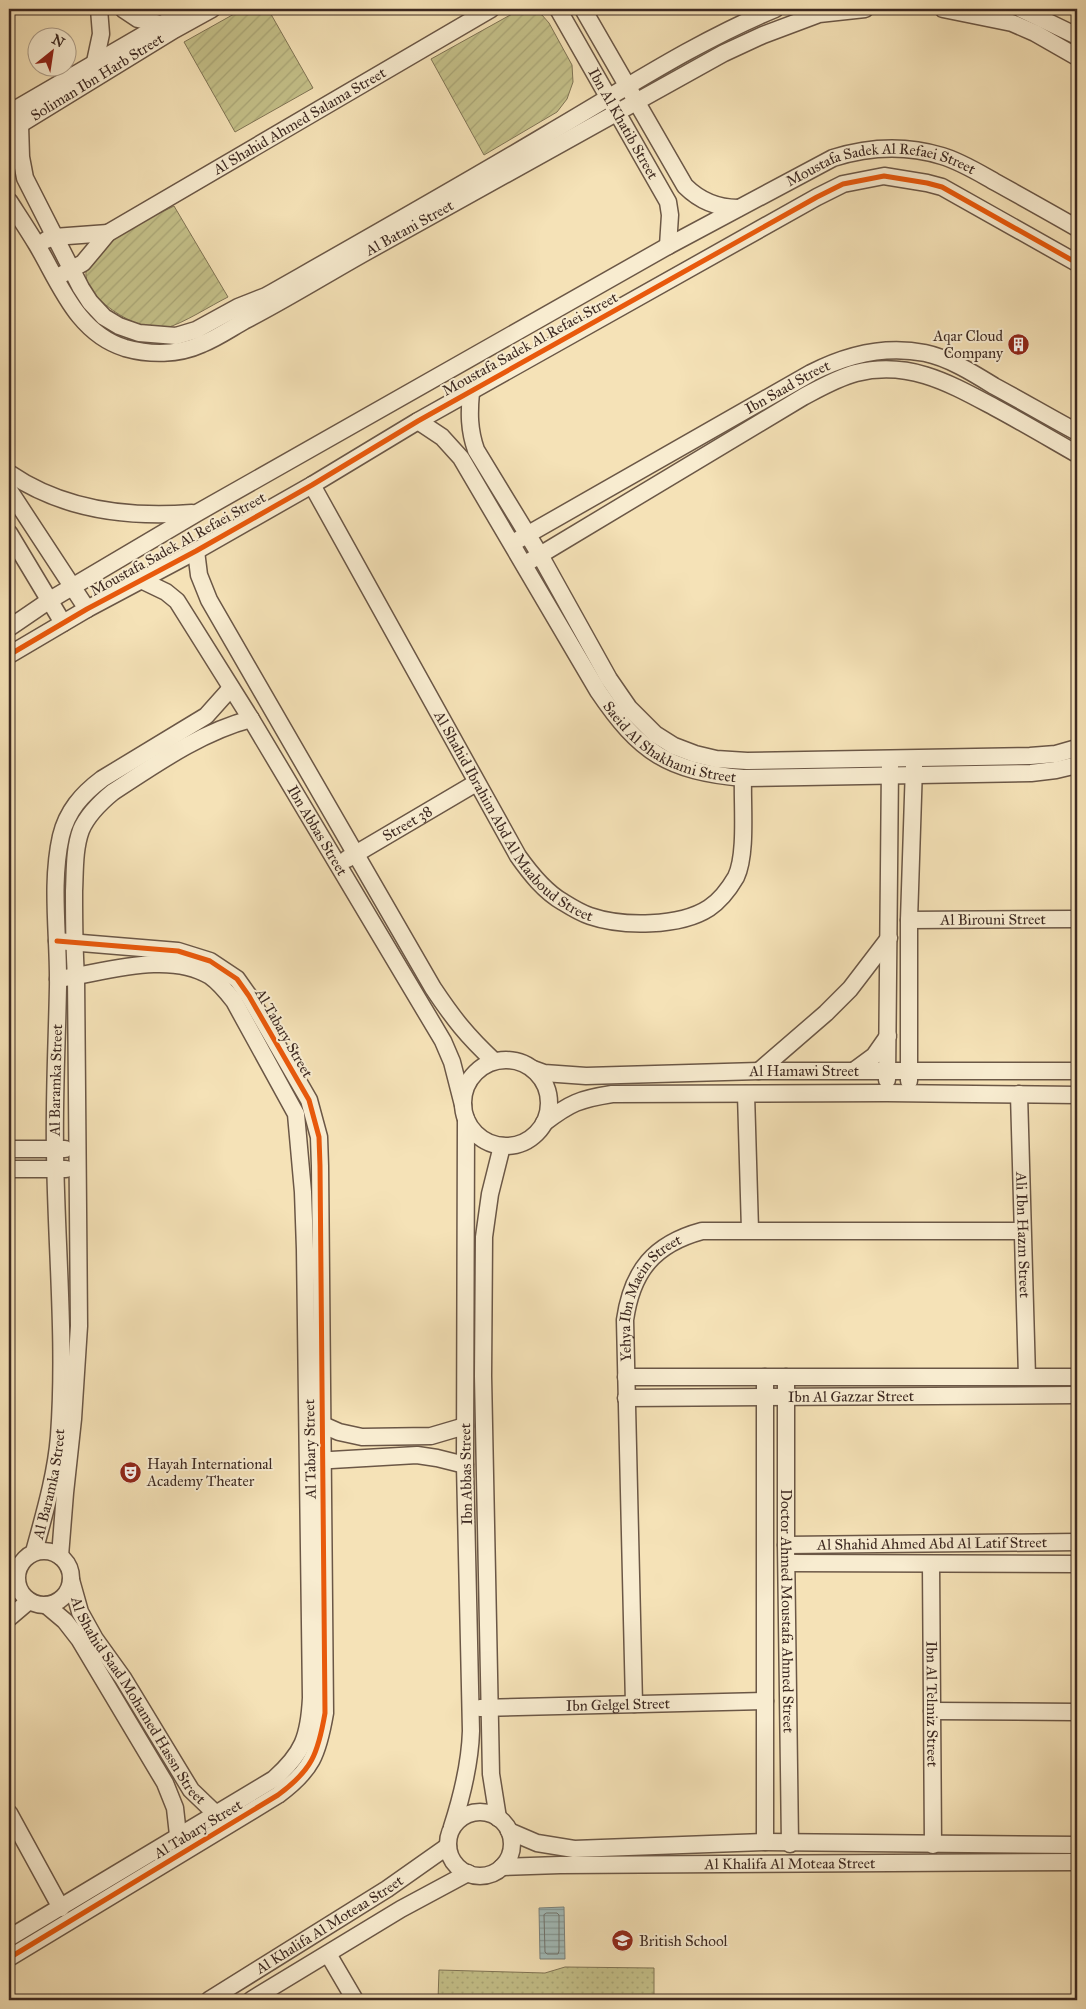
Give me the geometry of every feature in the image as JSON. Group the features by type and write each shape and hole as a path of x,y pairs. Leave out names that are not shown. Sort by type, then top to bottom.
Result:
{"street":[{"path":"95,62 101,34 99,9"},
{"path":"122,9 138,19 161,24"},
{"name":"Soliman Ibn Harb Street","path":"12,120 95,62 188,9"},
{"name":"Soliman Ibn Harb Street","path":"12,120 212,9"},
{"name":"Al Shahid Ahmed Salama Street","path":"56,278 83,263 108,232 491,9"},
{"name":"Ibn Al Khatib Street","path":"558,9 668,202 670,215 668,246"},
{"name":"Ibn Al Khatib Street","path":"583,9 686,186 696,196 722,208 738,208"},
{"name":"Al Batani Street","path":"9,200 37,244 75,311 88,326 105,338 123,347 142,352 183,351 196,346 627,85 734,27 775,9"},
{"name":"Al Batani Street","path":"12,120 25,178 71,270 90,302 104,317 119,326 138,333 176,336 196,330 238,308 268,302 356,258 724,53 763,35 820,14 865,9"},
{"path":"943,9 1012,23 1035,33 1077,57"},
{"path":"1022,9 1070,25 1077,36"},
{"name":"Moustafa Sadek Al Refaei Street","path":"9,628 50,600 197,513 668,246 833,158 854,151 876,148 918,150 942,156 967,166 1077,228"},
{"name":"Moustafa Sadek Al Refaei Street","path":"9,655 87,609 196,551 418,421 843,184 884,176 903,178 942,187 1077,263"},
{"name":"Al Shahid Ahmed Salama Street","path":"37,244 54,237 108,232"},
{"name":"Ibn Saad Street","path":"512,544 802,378 849,356 889,351 932,355 969,372 1077,432"},
{"name":"Ibn Saad Street","path":"524,565 803,397 856,373 896,369 917,372 937,378 1024,423 1077,454"},
{"name":"Saeid Al Shakhami Street","path":"471,392 469,421 476,450 540,555 609,679 629,708 655,734 674,746 695,754 730,760 890,768 913,775 1031,773 1077,765"},
{"path":"1024,423 1033,408"},
{"name":"Saeid Al Shakhami Street","path":"418,421 442,437 456,452 598,691 630,734 647,749 669,762 716,776 743,778 890,768 914,758 1030,756 1056,754 1077,748"},
{"path":"9,473 43,493 103,510 142,515 197,513"},
{"name":"Al Shahid Ibrahim Abd Al Maaboud Street","path":"312,484 518,856 535,879 561,902 589,916 619,923 650,923 684,919 708,909 725,895 736,875 742,857 743,778"},
{"path":"9,490 87,609"},
{"path":"9,533 63,623"},
{"name":"Ibn Abbas Street","path":"196,551 199,575 209,600 433,988 455,1022 494,1061"},
{"name":"Ibn Abbas Street","path":"141,580 166,592 177,601 251,719 338,864 443,1041 452,1062 464,1112 465,1465 470,1708 470,1752 462,1796 452,1828"},
{"name":"Al Baramka Street","path":"34,1552 58,1438 61,1325 55,1149 58,979 56,877 66,821 74,805 87,790 206,716 231,688"},
{"name":"Al Baramka Street","path":"60,1556 79,1326 76,977 74,941 75,862 82,829 108,796 138,775 222,727 251,719"},
{"path":"909,1094 909,920 914,758"},
{"path":"887,1093 890,768"},
{"name":"Street 38","path":"338,864 476,783"},
{"name":"Al Birouni Street","path":"909,920 1077,919"},
{"path":"759,1071 826,1013 850,989 889,938"},
{"name":"Al Tabary Street","path":"57,941 178,951 210,961 237,979 309,1100 319,1137 320,1179 315,1422"},
{"name":"Al Tabary Street","path":"9,1958 278,1795 294,1783 308,1768 317,1751 325,1713 315,1422 302,1177 296,1114 234,1001 209,976 195,969 166,964 130,967 58,979"},
{"path":"855,1070 874,1056 888,1036"},
{"path":"508,1060 521,1062 533,1069 547,1088 549,1100 548,1112 544,1123 537,1133 527,1141 502,1146 490,1143 480,1137 472,1129 464,1112 464,1090 470,1077 481,1067 494,1061 508,1060"},
{"name":"Al Hamawi Street","path":"533,1069 544,1073 586,1076 855,1070 1077,1071"},
{"name":"Al Hamawi Street","path":"544,1123 573,1102 612,1094 887,1093 1077,1095"},
{"path":"746,1094 750,1230"},
{"name":"Ali Ibn Hazm Street","path":"1019,1094 1028,1377"},
{"name":"Ibn Abbas Street","path":"498,1818 491,1774 483,1376 484,1237 490,1194 502,1146"},
{"path":"9,1149 77,1150"},
{"path":"9,1169 77,1169"},
{"path":"302,1177 320,1179"},
{"name":"Yehya Ibn Maein Street","path":"634,1704 625,1320 628,1298 636,1278 648,1260 665,1246 684,1236 702,1231 1022,1231"},
{"path":"61,1325 79,1326"},
{"name":"Ibn Al Gazzar Street","path":"626,1377 1077,1377"},
{"name":"Doctor Ahmed Moustafa Ahmed Street","path":"765,1377 765,1842"},
{"name":"Doctor Ahmed Moustafa Ahmed Street","path":"786,1377 790,1844"},
{"name":"Ibn Al Gazzar Street","path":"626,1398 1077,1395"},
{"path":"315,1422 339,1432 362,1437 431,1436 465,1426"},
{"path":"316,1461 417,1455 465,1465"},
{"name":"Al Tabary Street","path":"9,1938 274,1779 290,1764 300,1749 307,1734 311,1698 309,1614 316,1461"},
{"name":"Al Shahid Ahmed Abd Al Latif Street","path":"786,1546 1077,1542"},
{"path":"43,1550 60,1556 70,1570 71,1580 69,1589 56,1602 46,1605 30,1601 20,1591 13,1578 20,1563 34,1552 43,1550"},
{"name":"Al Shahid Ahmed Abd Al Latif Street","path":"787,1563 1077,1564"},
{"name":"Ibn Al Telmiz Street","path":"931,1564 933,1845"},
{"name":"Al Shahid Saad Mohamed Hassn Street","path":"71,1580 80,1612 96,1639 123,1678 191,1790 215,1813"},
{"path":"9,1618 30,1601"},
{"name":"Al Shahid Saad Mohamed Hassn Street","path":"46,1605 65,1622 79,1639 160,1774 175,1808 178,1835"},
{"name":"Ibn Gelgel Street","path":"470,1708 765,1701"},
{"path":"932,1711 1077,1712"},
{"path":"478,1812 489,1813 498,1818 509,1831 512,1843 510,1854 502,1867 490,1874 482,1876 468,1874 453,1862 448,1846 448,1838 452,1828 468,1814 478,1812"},
{"path":"9,1813 61,1908"},
{"name":"Al Khalifa Al Moteaa Street","path":"509,1831 536,1843 574,1848 765,1842 790,1844 1077,1846"},
{"path":"178,1835 186,1851"},
{"name":"Al Khalifa Al Moteaa Street","path":"209,2000 388,1889 448,1846"},
{"name":"Al Khalifa Al Moteaa Street","path":"502,1867 1077,1862"},
{"name":"Al Khalifa Al Moteaa Street","path":"251,2000 401,1909 468,1874"},
{"path":"328,1954 355,2000"}],"shaded area":[{"path":"243,9 268,9 313,88 235,132 184,42"},
{"path":"522,10 542,15 549,23 572,65 573,82 567,99 557,112 484,155 431,59"},
{"path":"174,206 228,297 181,322 166,328 155,328 127,319 112,310 90,288 86,276 88,265 95,255 115,237"},
{"path":"565,1967 654,1968 654,2000 438,2000 439,1970 545,1973"}],"water":[{"path":"564,1907 565,1959 540,1959 539,1908"}],"cycle path":[{"path":"9,655 87,609 196,551 312,485 418,421 843,184 884,176 942,187 1077,263"},
{"path":"9,1958 278,1795 299,1777 312,1760 325,1713 320,1166 319,1137 309,1100 249,996 237,979 210,961 178,951 57,941"}],"place":[{"name":"Aqar Cloud Company","path":"1019,345"},
{"name":"Hayah International Academy Theater","path":"131,1473"},
{"name":"British School","path":"623,1941"}]}
